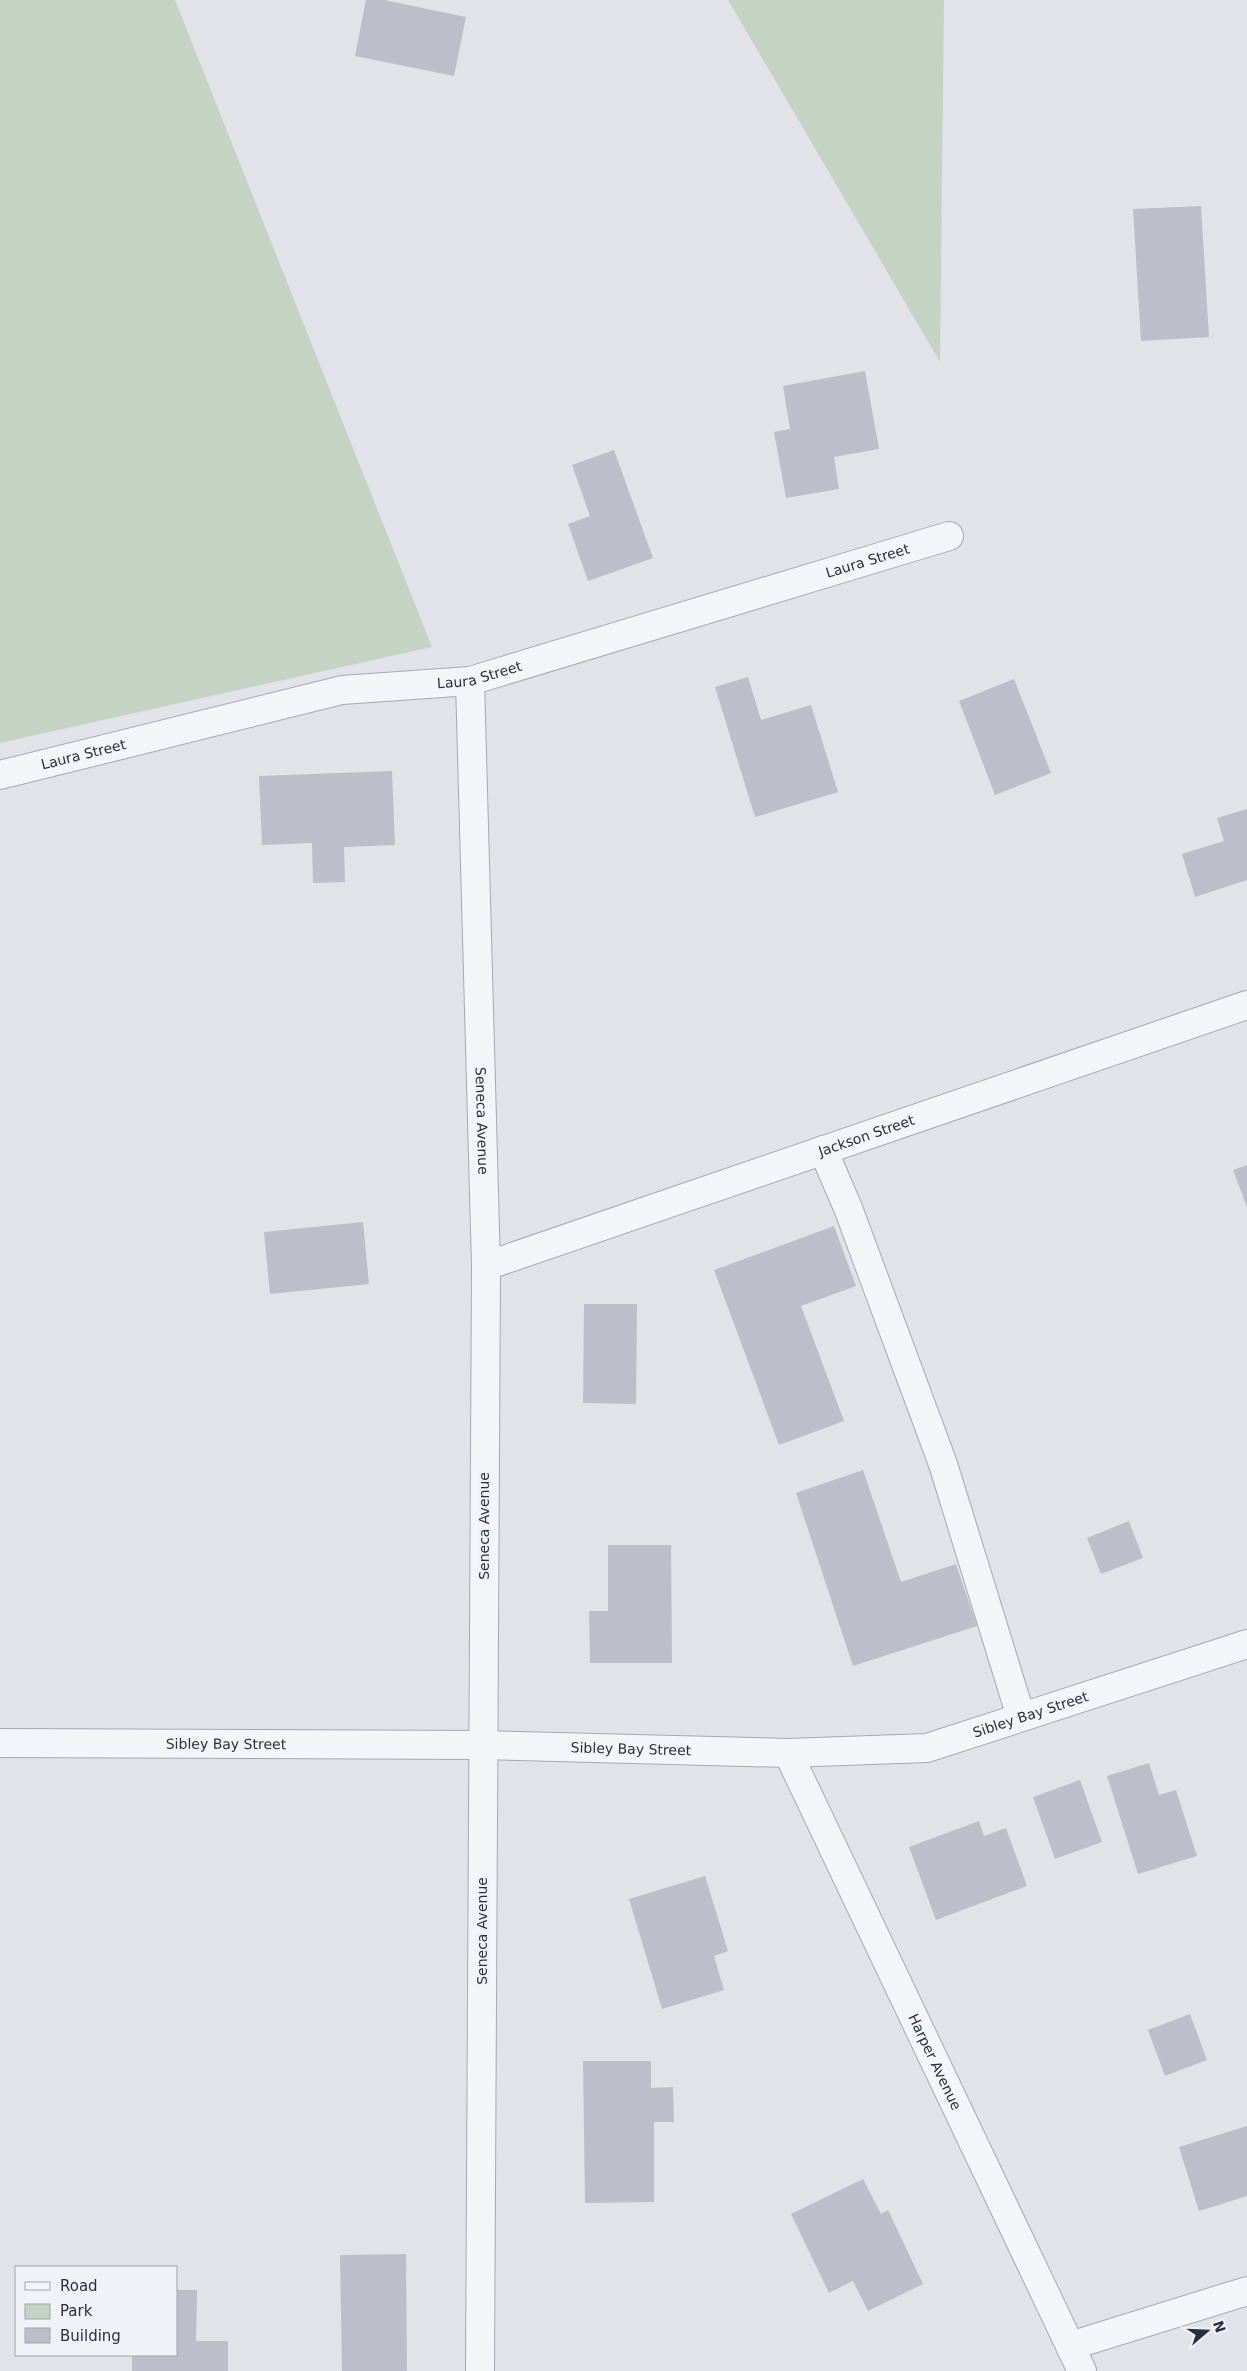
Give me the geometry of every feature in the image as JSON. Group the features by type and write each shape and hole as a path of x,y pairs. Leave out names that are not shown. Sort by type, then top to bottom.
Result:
{"street":[{"name":"Laura Street","path":"0,775 342,690 470,681 949,536"},
{"name":"Seneca Avenue","path":"470,681 486,1266 480,2371"},
{"name":"Jackson Street","path":"486,1266 1247,1005"},
{"path":"822,1150 848,1208 943,1464 1021,1717"},
{"name":"Sibley Bay Street","path":"0,1743 483,1745 788,1753 927,1748 1247,1644"},
{"name":"Harper Avenue","path":"788,1753 1082,2371"},
{"path":"1070,2346 1247,2291"}],"green space":[{"path":"0,0 175,0 432,647 0,743"},
{"path":"728,0 944,0 940,362"}],"building":[{"path":"366,0 384,0 466,17 454,76 355,56"},
{"path":"1201,206 1209,337 1141,341 1133,209"},
{"path":"865,371 879,449 834,457 839,489 786,498 774,432 790,429 783,386"},
{"path":"614,450 653,558 588,581 568,524 590,516 572,465"},
{"path":"748,677 761,720 811,705 838,792 755,817 715,687"},
{"path":"1014,679 1051,773 995,795 959,701"},
{"path":"392,771 395,845 344,847 345,882 313,883 312,843 262,845 259,776"},
{"path":"1247,809 1247,880 1195,897 1182,854 1224,841 1217,818"},
{"path":"1247,1165 1247,1207 1233,1170"},
{"path":"363,1222 369,1284 270,1294 264,1232"},
{"path":"834,1226 856,1286 801,1306 844,1421 779,1445 714,1270"},
{"path":"584,1304 637,1304 636,1404 583,1403"},
{"path":"863,1470 901,1582 956,1564 977,1626 853,1666 796,1493"},
{"path":"1129,1521 1143,1558 1101,1574 1087,1538"},
{"path":"608,1545 671,1545 672,1663 590,1663 589,1611 608,1611"},
{"path":"1149,1763 1159,1795 1176,1790 1197,1856 1138,1874 1107,1776"},
{"path":"1080,1780 1102,1842 1055,1859 1033,1797"},
{"path":"979,1821 984,1836 1006,1828 1027,1886 936,1920 909,1847"},
{"path":"705,1876 728,1951 714,1956 724,1990 662,2009 629,1899"},
{"path":"1190,2014 1207,2060 1165,2076 1148,2030"},
{"path":"583,2061 651,2061 651,2088 673,2087 674,2122 654,2122 654,2202 585,2203"},
{"path":"1247,2126 1247,2196 1199,2211 1179,2147"},
{"path":"863,2179 881,2214 888,2210 923,2284 868,2311 853,2281 829,2293 791,2214"},
{"path":"406,2254 407,2371 342,2371 340,2255"},
{"path":"178,2290 197,2290 196,2341 228,2341 228,2371 132,2371 132,2356 178,2356"}]}
